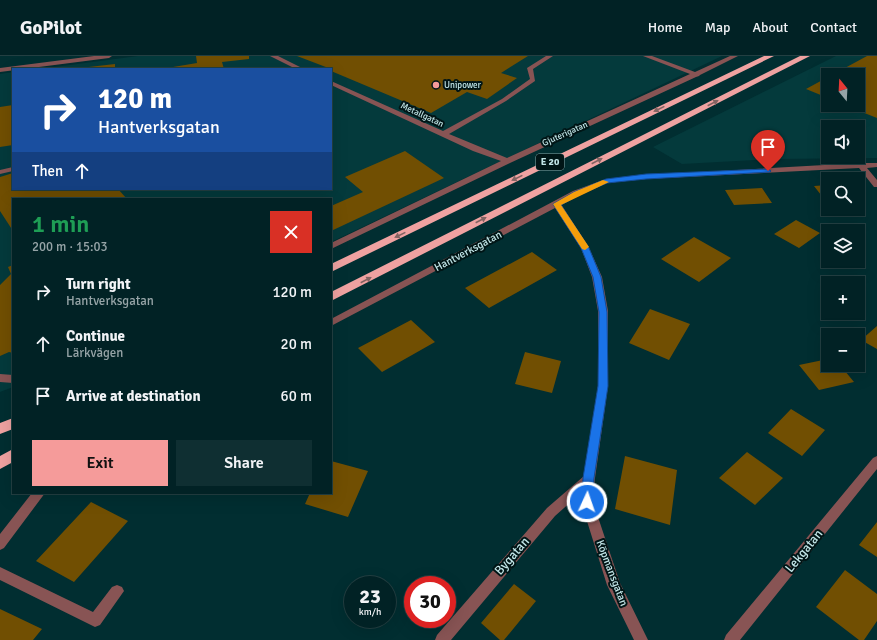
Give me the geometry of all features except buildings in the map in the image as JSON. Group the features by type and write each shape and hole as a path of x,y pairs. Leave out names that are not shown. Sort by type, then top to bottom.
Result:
{"highway":[{"name":"E 20","path":"332,268 770,56"},
{"name":"E 20","path":"332,296 806,56"},
{"path":"0,429 12,423"},
{"path":"0,463 12,456"}],"street":[{"path":"16,68 109,56"},
{"path":"273,56 299,68"},
{"path":"444,134 504,100 533,80 530,68 550,56"},
{"path":"646,56 697,75"},
{"name":"Gjuterigatan","path":"332,246 507,161 736,56"},
{"path":"0,70 12,68"},
{"name":"Metallgatan","path":"332,83 476,149 507,161"},
{"name":"Hantverksgatan","path":"332,322 576,193 606,181 646,177 877,165"},
{"path":"860,166 877,185"},
{"path":"0,172 12,169"},
{"name":"Köpmansgatan","path":"556,204 585,248 597,277 603,312 603,386 589,478 587,502 614,585 641,640"},
{"path":"0,378 12,379"},
{"name":"Lekgatan","path":"731,640 877,461"},
{"name":"Bygatan","path":"442,640 551,512 589,478"},
{"path":"0,544 38,494"},
{"path":"0,573 95,620 117,591"}],"shaded area":[{"path":"138,56 722,56 332,242 332,198 12,198 12,387 0,392 0,74 12,72 12,190 332,190 332,68 47,68"},
{"path":"836,56 877,56 877,158 865,158 865,120 821,120 821,159 774,159 682,164 653,147"}],"slow traffic":[{"path":"585,247 556,204 576,193 605,182"}],"place":[{"name":"Unipower","path":"436,85"}],"route":[{"path":"587,502 589,478 603,386 603,312 597,277 585,248 556,204 576,193 606,181 646,177 768,171"}]}
